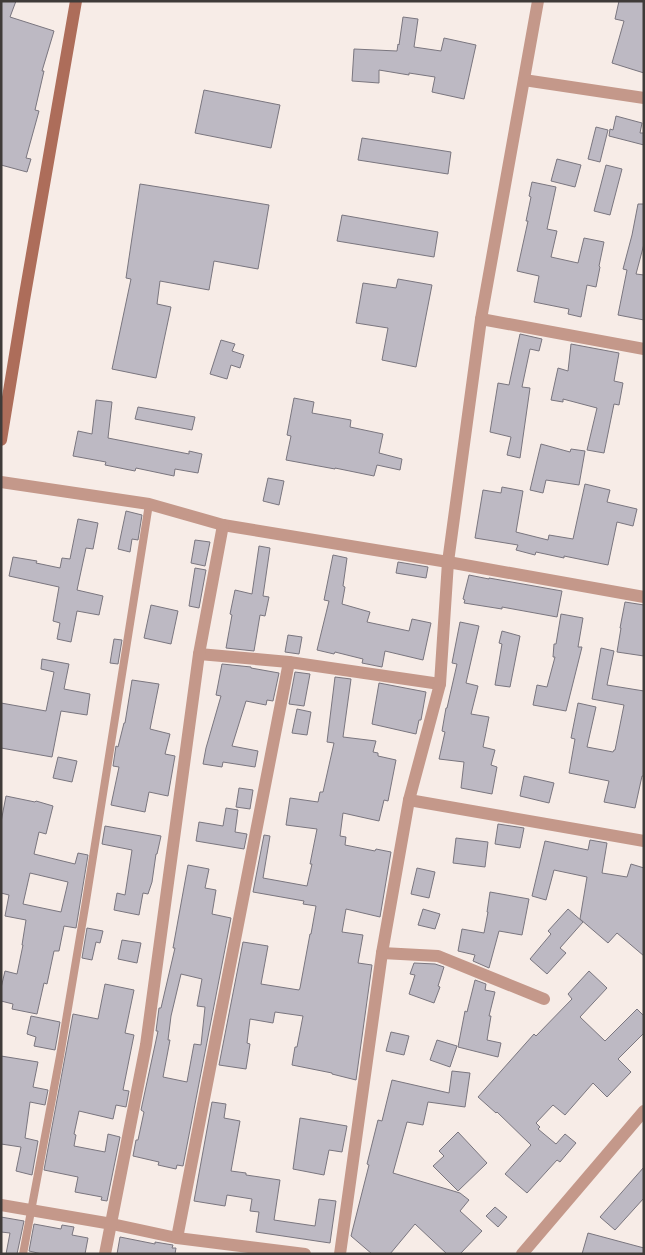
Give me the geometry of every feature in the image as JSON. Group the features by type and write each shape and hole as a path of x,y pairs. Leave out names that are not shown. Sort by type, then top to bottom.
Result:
{"main road":[{"path":"1,440 76,1"}],"street":[{"path":"340,1254 382,953 409,800 440,684 448,562 481,319 538,1"},
{"path":"524,80 644,98"},
{"path":"481,319 644,349"},
{"path":"1,482 150,504 224,525 644,597"},
{"path":"105,1254 146,1045 199,654 224,525"},
{"path":"199,654 289,662 440,684"},
{"path":"177,1238 289,662"},
{"path":"409,800 644,841"},
{"path":"382,953 438,956 544,1000"},
{"path":"522,1254 644,1111"},
{"path":"1,1205 112,1224 177,1238 305,1254"}],"lane":[{"path":"23,1254 60,1056 150,504"}],"building":[{"path":"1,1 16,1 10,17 54,31 42,71 44,71 35,110 39,111 26,158 31,159 27,172 1,165"},
{"path":"619,1 644,1 644,73 612,63 624,21 615,19"},
{"path":"403,17 418,19 414,47 441,51 444,38 476,45 464,99 432,92 435,77 379,70 379,83 352,81 354,49 397,51"},
{"path":"204,90 280,105 271,148 195,133"},
{"path":"616,116 642,123 640,133 644,133 644,145 609,136 610,129 613,130"},
{"path":"596,127 608,130 600,162 588,159"},
{"path":"362,138 451,152 448,174 358,160"},
{"path":"557,159 581,165 575,187 551,181"},
{"path":"606,165 622,169 610,215 594,211"},
{"path":"532,182 556,187 547,229 557,231 551,257 578,263 584,238 604,242 596,287 587,285 581,317 568,314 569,309 534,302 539,276 517,271 528,221 526,221"},
{"path":"140,184 269,205 258,269 214,261 209,290 160,281 157,304 171,307 156,378 112,369 131,279 126,278"},
{"path":"638,204 644,204 644,244 636,274 644,275 644,320 618,315 627,270 623,269"},
{"path":"342,215 438,232 434,257 337,241"},
{"path":"398,279 432,285 416,367 382,360 388,328 356,323 363,283 396,288"},
{"path":"520,334 542,339 539,351 530,349 522,387 530,388 520,458 507,455 511,437 490,432 498,383 509,385"},
{"path":"221,340 235,344 232,351 244,355 240,368 231,365 227,379 210,374"},
{"path":"571,344 619,353 614,381 623,383 619,405 614,404 604,453 587,450 597,408 563,399 563,402 551,400 558,368 568,371"},
{"path":"294,398 314,402 312,413 351,420 350,427 383,434 379,453 402,459 400,470 377,465 374,476 286,460 291,436 287,435"},
{"path":"96,400 112,402 108,438 189,454 189,451 202,454 198,473 175,469 174,476 136,468 135,471 105,465 106,462 73,456 78,431 92,434"},
{"path":"138,407 195,417 192,430 135,419"},
{"path":"541,444 570,452 571,449 585,451 579,485 546,480 543,493 530,490"},
{"path":"268,478 284,481 279,505 263,501"},
{"path":"585,484 610,490 607,502 637,509 633,526 617,522 608,565 536,552 535,555 516,550 518,545 475,538 483,490 501,493 502,487 523,491 516,532 548,540 549,535 573,539"},
{"path":"126,511 142,515 138,540 132,539 130,552 118,549"},
{"path":"78,519 98,523 93,549 86,548 77,590 103,596 99,615 77,611 71,642 57,639 60,623 53,621 59,587 9,576 13,557 37,561 36,563 60,568 62,558 70,559"},
{"path":"195,540 210,542 205,566 191,563"},
{"path":"259,546 270,548 263,596 269,597 265,616 260,615 254,651 226,648 235,590 252,594"},
{"path":"333,555 347,558 342,604 370,612 367,622 409,631 412,619 431,623 423,660 385,651 382,667 362,663 363,659 317,650 329,601 324,600"},
{"path":"398,562 428,567 426,578 396,573"},
{"path":"195,568 206,570 199,608 189,606"},
{"path":"469,575 562,591 557,617 502,607 502,609 464,603 465,600 463,599"},
{"path":"625,602 644,605 644,656 617,652"},
{"path":"151,605 178,611 171,644 144,638"},
{"path":"561,614 583,618 578,647 582,647 566,711 533,705 537,685 547,687 555,657 553,657 554,644 556,644"},
{"path":"460,622 479,626 466,683 478,686 471,714 489,717 483,747 495,750 491,765 497,767 492,794 461,788 464,762 439,759 445,732 442,731 446,708 457,664 452,663"},
{"path":"502,631 520,636 510,687 495,685 502,644 499,643"},
{"path":"288,635 302,637 299,654 285,652"},
{"path":"114,639 122,640 118,664 110,663"},
{"path":"601,648 614,651 607,685 644,691 644,776 642,776 635,808 604,802 609,781 569,773 575,739 571,738 578,703 596,707 587,747 613,752 615,750 624,705 592,699"},
{"path":"42,659 69,664 64,689 90,694 87,715 61,711 52,757 1,748 1,703 46,711 54,672 41,669"},
{"path":"222,664 251,667 279,673 273,701 267,700 266,705 246,701 232,746 258,751 255,767 223,762 222,767 203,764 221,696 216,695"},
{"path":"295,672 310,674 304,706 289,704"},
{"path":"335,677 351,679 343,737 376,741 373,752 378,753 378,756 396,760 388,801 384,800 379,821 343,813 340,836 346,837 345,845 391,852 380,917 346,909 342,932 363,935 358,963 372,965 356,1080 292,1065 303,1016 275,1012 273,1023 250,1019 247,1043 250,1044 246,1069 219,1065 243,942 268,946 261,984 299,990 300,988 316,906 303,904 304,901 253,892 264,835 270,836 263,878 307,886 317,829 286,825 290,798 318,802 320,792 323,792 334,743 327,742"},
{"path":"132,680 159,684 150,729 170,734 165,754 175,756 168,796 149,792 145,812 111,805 119,767 113,766 116,746 118,747 125,723"},
{"path":"379,683 426,692 421,720 419,720 416,734 372,724"},
{"path":"297,709 311,712 307,735 292,733"},
{"path":"58,757 77,761 72,782 53,778"},
{"path":"524,776 554,783 549,803 520,796"},
{"path":"239,788 253,790 250,809 236,807"},
{"path":"6,796 53,806 46,834 39,832 34,854 75,864 78,853 88,855 76,928 64,926 59,951 54,951 47,984 44,983 37,1014 12,1009 13,1004 1,1001 1,988 5,971 17,974 26,920 5,916 9,895 1,893 1,822","holes":["30,873 68,882 61,912 23,904"]},
{"path":"226,808 238,810 235,832 247,834 244,849 196,841 199,822 223,826"},
{"path":"498,824 524,828 520,848 495,844"},
{"path":"105,826 161,836 152,882 148,894 143,893 139,915 114,910 117,893 125,895 132,850 102,844"},
{"path":"456,838 488,842 485,867 453,863"},
{"path":"590,840 607,843 602,873 627,877 631,864 644,868 644,956 617,933 608,943 580,919 587,877 554,870 546,900 532,896 545,841 588,850"},
{"path":"188,865 209,869 205,888 216,890 212,914 231,918 183,1166 177,1165 176,1169 158,1165 159,1162 133,1156 144,1112 141,1110 158,1031 156,1031 159,1008 161,1008 175,948 173,948","holes":["181,974 202,979 197,1006 205,1007 201,1045 194,1044 187,1082 163,1077 170,1040 168,1040 171,1016"]},
{"path":"417,868 435,872 429,898 411,894"},
{"path":"490,892 529,899 522,935 499,931 489,968 473,961 475,955 458,951 462,929 484,933"},
{"path":"423,909 440,914 435,929 418,925"},
{"path":"568,909 583,922 560,948 566,953 547,974 530,959 551,934 548,931"},
{"path":"87,928 103,931 100,943 96,942 92,960 82,958"},
{"path":"122,940 141,943 137,963 118,959"},
{"path":"414,963 435,964 444,967 434,1003 409,994 415,975 410,974"},
{"path":"589,971 607,988 580,1017 605,1041 637,1009 644,1016 644,1033 618,1059 631,1072 607,1097 593,1083 565,1115 553,1105 536,1123 540,1127 538,1129 556,1144 565,1134 576,1143 560,1162 557,1160 527,1193 505,1174 531,1145 497,1112 478,1097 534,1034 536,1036 572,999 568,994"},
{"path":"475,980 486,984 485,990 495,992 489,1016 491,1016 487,1040 501,1043 498,1057 458,1047 465,1011 467,1012"},
{"path":"105,984 134,990 125,1033 134,1035 123,1090 129,1091 126,1107 116,1105 113,1119 79,1111 74,1134 76,1135 74,1146 105,1152 108,1134 120,1137 107,1201 101,1200 102,1197 75,1192 78,1177 44,1170 73,1014 98,1019"},
{"path":"31,1016 60,1022 55,1050 34,1046 36,1037 27,1034"},
{"path":"391,1032 409,1036 404,1055 386,1051"},
{"path":"437,1040 457,1046 450,1067 430,1060"},
{"path":"1,1056 38,1062 33,1087 48,1090 45,1105 30,1102 25,1138 38,1141 32,1175 16,1171 21,1147 1,1144"},
{"path":"452,1071 470,1073 465,1107 428,1102 423,1125 407,1122 393,1173 460,1193 469,1200 460,1211 482,1231 460,1254 447,1254 415,1224 390,1254 372,1254 351,1236 378,1120 382,1121 392,1080 449,1093"},
{"path":"212,1102 226,1104 224,1118 240,1121 231,1171 280,1180 274,1220 315,1226 319,1199 336,1201 330,1243 256,1232 259,1212 250,1211 252,1199 227,1195 225,1206 194,1201"},
{"path":"300,1118 347,1126 342,1152 329,1150 324,1175 293,1169"},
{"path":"458,1132 487,1163 458,1191 433,1166 444,1156 439,1151"},
{"path":"644,1167 644,1198 615,1230 600,1217"},
{"path":"495,1207 507,1217 498,1227 486,1216"},
{"path":"1,1217 24,1221 17,1254 6,1254 10,1233 1,1232"},
{"path":"34,1224 61,1229 62,1225 74,1227 72,1235 88,1238 85,1254 42,1254 29,1251"},
{"path":"588,1233 644,1248 644,1254 582,1254"},
{"path":"120,1237 155,1244 155,1242 173,1245 172,1248 176,1248 175,1254 117,1254"}]}
